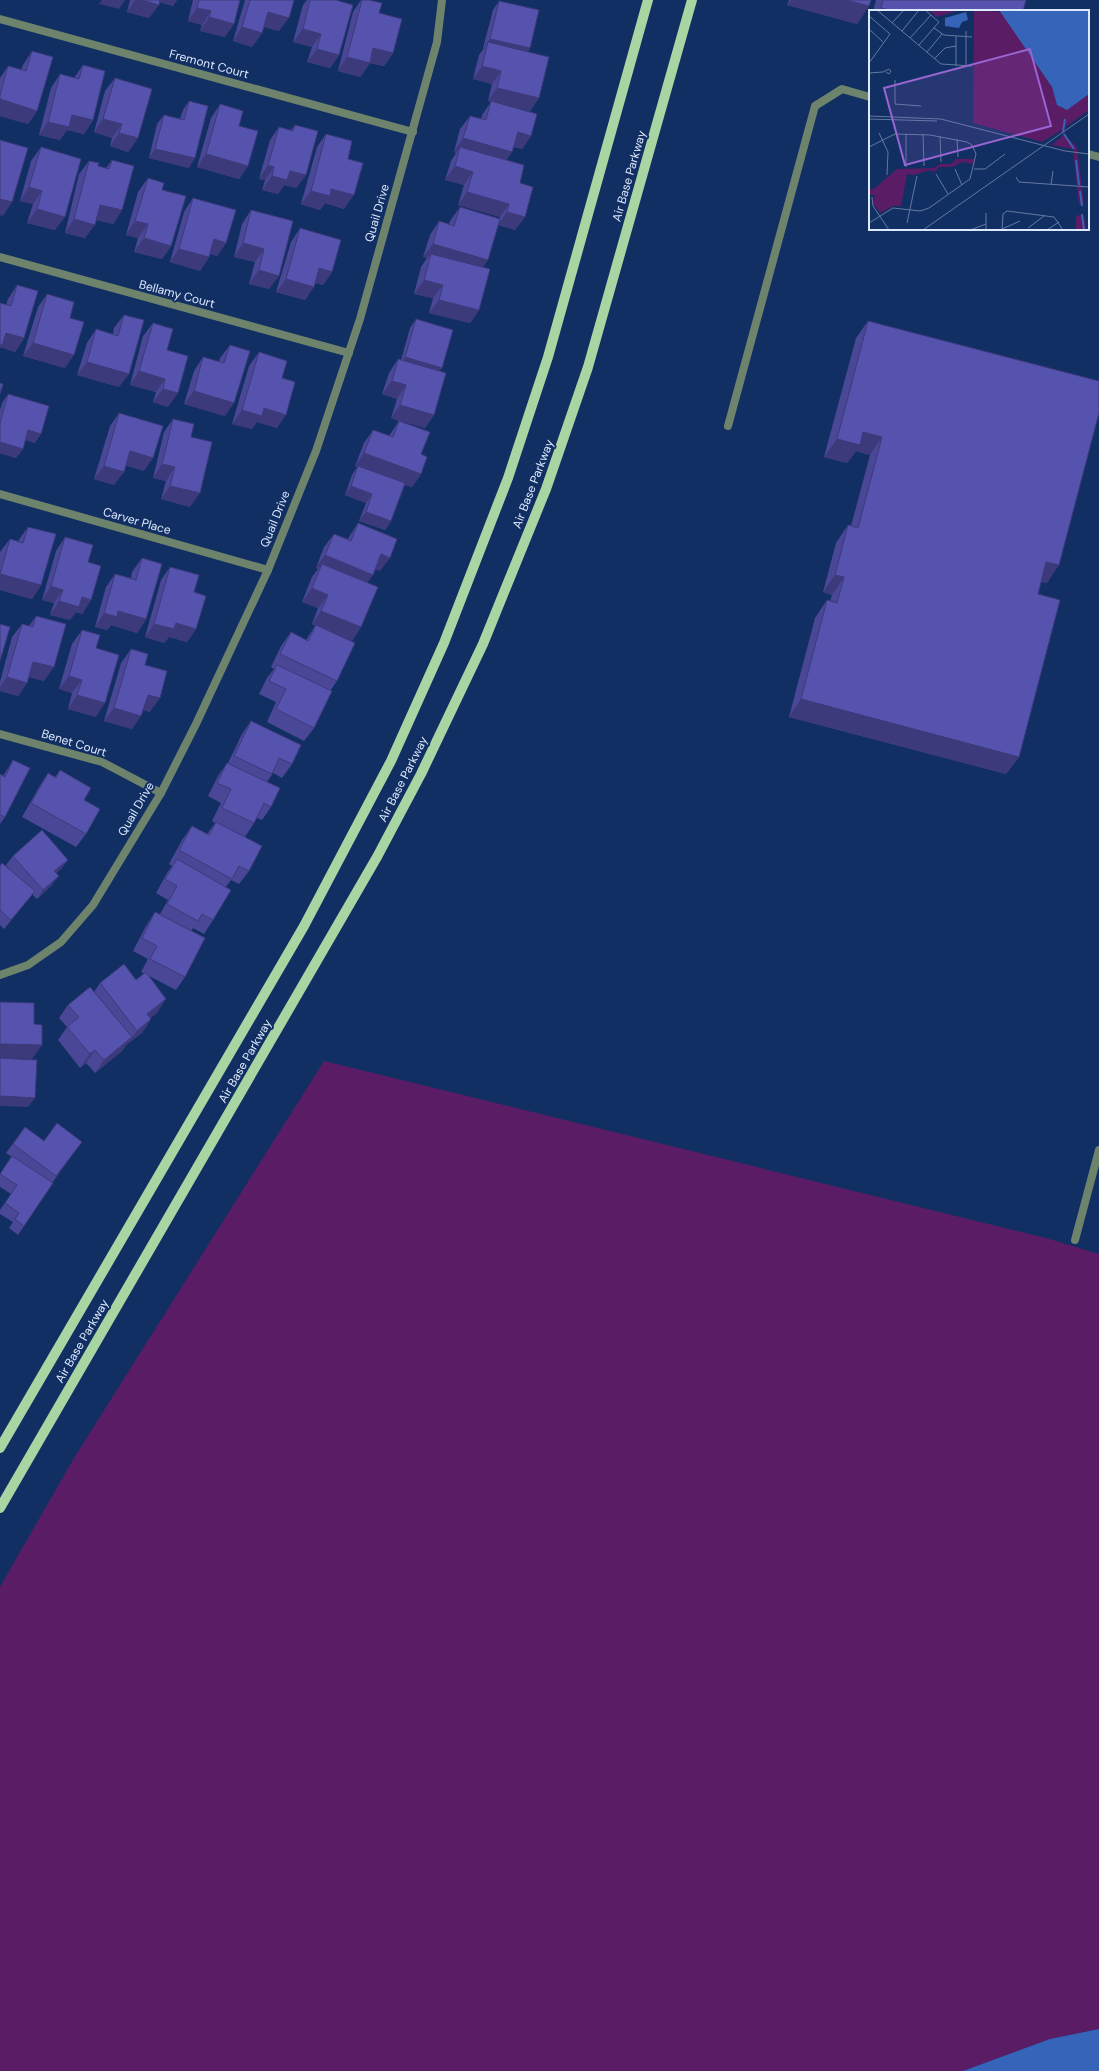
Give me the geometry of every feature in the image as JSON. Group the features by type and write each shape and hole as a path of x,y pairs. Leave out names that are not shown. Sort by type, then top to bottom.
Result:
{"main road":[{"name":"Air Base Parkway","path":"0,1448 304,926 391,761 444,643 508,478 548,357 648,0"},
{"name":"Air Base Parkway","path":"0,1508 373,864 421,774 483,644 546,489 588,367 692,0"}],"street":[{"name":"Quail Drive","path":"0,975 28,965 61,942 93,905 161,793 196,724 268,570 316,451 360,319 437,42 442,0"},
{"name":"Fremont Court","path":"0,20 413,132"},
{"path":"728,426 814,106 842,89 869,97"},
{"path":"1089,154 1099,157"},
{"name":"Bellamy Court","path":"0,257 349,353"},
{"name":"Carver Place","path":"0,494 268,570"},
{"name":"Benet Court","path":"0,734 102,762 161,793"},
{"path":"1075,1240 1096,1170 1099,1150"}],"shaded area":[{"path":"324,1061 1046,1238 1099,1254 1099,2029 1050,2039 963,2071 0,2071 0,1587 74,1458"}],"water":[{"path":"1099,2029 1099,2071 963,2071 1050,2039"}],"building":[{"path":"142,0 160,0 159,5"},
{"path":"199,0 240,0 234,24 209,17 211,11 197,8"},
{"path":"250,0 294,0 289,18 268,12 262,33 242,27"},
{"path":"310,0 336,0 353,5 339,55 317,49 321,34 303,29"},
{"path":"362,0 382,3 379,13 402,19 393,53 373,48 370,63 347,57"},
{"path":"846,0 871,0 869,6"},
{"path":"883,0 1026,0 1023,10 890,10 881,8"},
{"path":"499,1 539,10 530,48 490,39"},
{"path":"488,42 549,57 539,98 497,88 501,71 482,66"},
{"path":"32,51 53,57 37,111 0,99 8,66 26,71"},
{"path":"83,65 105,71 93,120 72,115 69,127 48,122 60,74 79,79"},
{"path":"115,78 152,89 138,138 119,133 122,124 103,119"},
{"path":"189,101 208,106 195,158 155,149 164,115 184,120"},
{"path":"491,101 537,114 531,136 518,132 512,152 463,138 470,116 486,120"},
{"path":"220,104 243,111 239,126 258,131 248,166 206,154"},
{"path":"295,125 318,131 306,175 290,171 287,180 272,176 274,167 268,165 279,127 293,131"},
{"path":"326,134 352,141 348,159 363,163 354,195 331,189 330,196 311,191"},
{"path":"0,140 28,148 12,202 0,199"},
{"path":"41,147 81,159 65,217 37,209 42,191 29,187"},
{"path":"460,147 524,165 520,183 533,187 525,217 507,212 509,204 467,192 473,172 455,166"},
{"path":"112,160 134,166 122,210 100,205 95,225 74,219 89,161 99,163 98,166 109,169"},
{"path":"148,178 164,183 162,190 186,196 171,246 144,238 148,224 135,221"},
{"path":"193,198 236,210 226,243 214,239 209,257 179,249"},
{"path":"460,207 500,219 488,260 433,244 439,221 454,226"},
{"path":"251,210 293,221 279,276 259,270 264,249 243,243"},
{"path":"300,228 341,240 332,272 319,268 314,287 286,279"},
{"path":"431,254 490,269 479,310 439,300 443,285 424,280"},
{"path":"17,285 38,291 24,338 6,333 2,345 0,344 0,303 11,306"},
{"path":"47,294 74,302 70,318 84,322 74,355 33,343"},
{"path":"124,315 144,320 129,374 87,362 96,329 118,336"},
{"path":"416,319 453,330 442,368 405,357"},
{"path":"868,321 1099,381 1099,413 1059,565 1046,562 1038,594 1060,600 1019,757 801,699 827,600 837,603 844,577 835,575 848,525 858,528 882,437 863,432 860,445 837,439"},
{"path":"153,323 173,329 167,350 188,356 178,393 163,389 165,379 139,371"},
{"path":"230,345 250,351 234,403 194,391 203,357 224,363"},
{"path":"259,352 287,361 282,378 295,382 286,415 264,408 262,416 242,410"},
{"path":"398,359 446,373 434,415 400,405 406,385 392,381"},
{"path":"0,383 3,384 0,394"},
{"path":"8,394 49,406 41,434 28,430 23,449 0,442 0,423"},
{"path":"119,413 163,426 153,458 130,451 124,472 104,466"},
{"path":"173,419 194,424 191,437 212,442 200,493 170,486 175,467 162,464"},
{"path":"399,421 430,432 421,454 427,457 421,474 364,453 373,430 393,437"},
{"path":"358,466 405,483 391,521 366,512 372,494 351,486"},
{"path":"358,523 397,539 390,558 381,554 373,575 325,555 334,534 351,541"},
{"path":"28,527 56,534 41,585 0,574 10,539 23,543"},
{"path":"65,537 93,545 88,562 101,566 91,600 82,597 79,607 59,601 63,590 51,586"},
{"path":"142,558 162,564 146,619 118,611 117,617 104,613 115,574 136,580"},
{"path":"322,564 378,587 361,627 321,611 328,595 312,588"},
{"path":"170,567 199,575 194,592 206,596 196,629 176,623 174,629 154,624"},
{"path":"36,616 66,624 54,667 33,662 27,683 7,677 22,624 33,627"},
{"path":"0,624 10,627 0,661"},
{"path":"316,625 355,643 337,681 280,654 291,632 308,641"},
{"path":"82,630 100,635 96,648 119,655 105,703 77,695 82,680 69,676"},
{"path":"131,649 148,654 145,665 167,671 160,698 148,695 141,716 114,708"},
{"path":"277,665 332,691 314,728 276,709 286,689 269,681"},
{"path":"251,721 301,745 292,764 279,758 272,774 234,756"},
{"path":"13,760 30,768 5,817 0,815 0,774 5,777"},
{"path":"227,763 280,788 271,807 264,803 254,823 222,808 231,789 217,783"},
{"path":"60,770 91,788 84,800 100,809 86,834 31,803 48,773 56,778"},
{"path":"216,822 262,846 249,871 239,866 232,879 179,850 192,826 209,835"},
{"path":"42,830 68,860 54,871 59,876 43,890 13,856"},
{"path":"177,859 231,890 213,920 202,914 198,921 167,904 177,886 165,879"},
{"path":"2,863 35,891 11,920 0,910 0,866"},
{"path":"155,912 205,938 185,977 150,959 157,946 142,938"},
{"path":"124,964 136,980 146,972 166,999 147,1014 151,1019 137,1031 100,983"},
{"path":"90,987 132,1037 104,1060 95,1050 90,1054 67,1027 79,1017 68,1005"},
{"path":"0,1002 34,1003 34,1024 42,1025 42,1045 0,1044"},
{"path":"0,1058 37,1060 35,1098 0,1096"},
{"path":"57,1123 82,1142 56,1176 13,1144 25,1127 44,1141"},
{"path":"12,1156 53,1183 24,1226 15,1219 19,1213 5,1203 17,1185 0,1174"}]}
